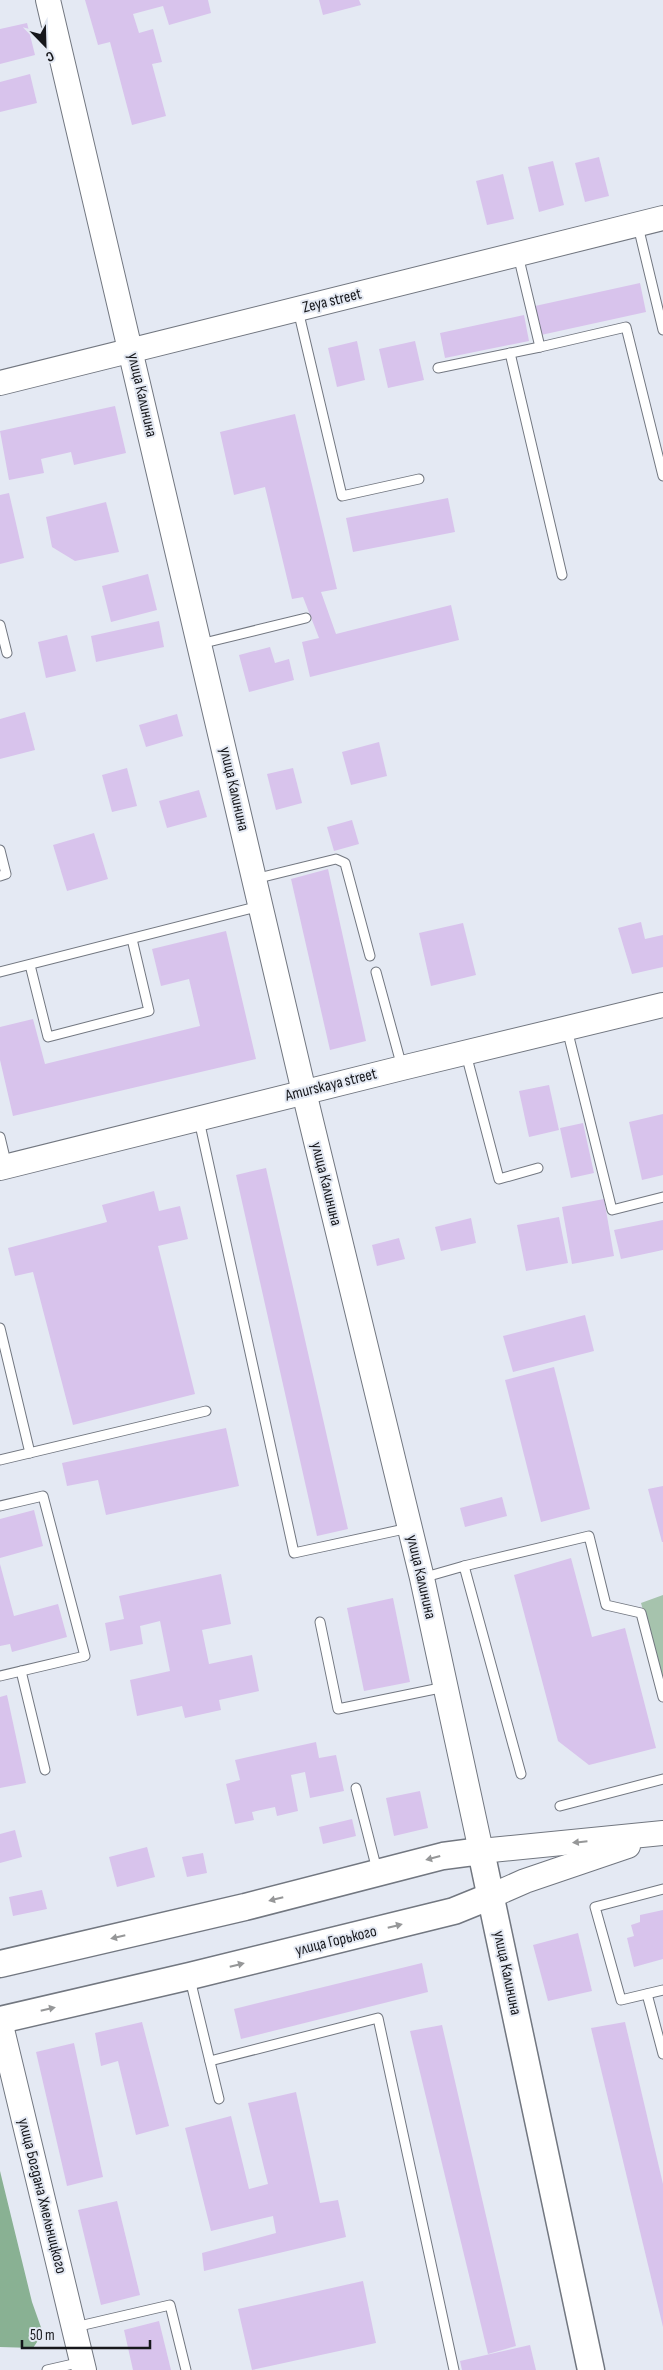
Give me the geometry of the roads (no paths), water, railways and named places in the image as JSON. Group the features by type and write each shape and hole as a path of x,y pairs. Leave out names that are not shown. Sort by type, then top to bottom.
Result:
{"main road":[{"name":"улица Калинина","path":"48,0 304,1092 422,1578 591,2370"},
{"name":"Zeya street","path":"0,383 132,352 663,218"},
{"name":"Amurskaya street","path":"4,1167 663,1005"},
{"name":"улица Горького","path":"0,1964 245,1907 443,1856 663,1834"},
{"name":"улица Горького","path":"0,2020 454,1912 526,1881 663,1834"},
{"name":"улица Богдана Хмельницкого","path":"0,2020 83,2366"}],"lane":[{"path":"638,224 663,330"},
{"path":"518,254 540,347"},
{"path":"298,310 342,496 419,479"},
{"path":"438,368 626,327 663,476"},
{"path":"510,353 562,575"},
{"path":"200,644 306,618"},
{"path":"0,625 7,653"},
{"path":"0,850 6,874 0,876"},
{"path":"254,879 336,859 346,863 370,956"},
{"path":"0,972 261,906"},
{"path":"30,965 48,1037 149,1011 132,939"},
{"path":"376,972 402,1068"},
{"path":"567,1029 612,1210 663,1197"},
{"path":"466,1053 499,1179 538,1168"},
{"path":"198,1118 294,1553 410,1528"},
{"path":"0,1137 4,1167"},
{"path":"0,1328 30,1453"},
{"path":"0,1460 206,1410"},
{"path":"0,1506 44,1496 85,1656 0,1676"},
{"path":"422,1578 590,1536 606,1605 641,1613 663,1697"},
{"path":"464,1566 521,1774"},
{"path":"320,1622 338,1709 446,1687"},
{"path":"21,1671 45,1770"},
{"path":"560,1806 663,1779"},
{"path":"356,1788 378,1873"},
{"path":"663,1889 595,1907 621,2000 663,1990"},
{"path":"190,1976 219,2099"},
{"path":"647,1994 663,2054"},
{"path":"210,2061 378,2018 454,2370"},
{"path":"74,2328 170,2305 186,2370"},
{"path":"47,2370 83,2366"}]}
